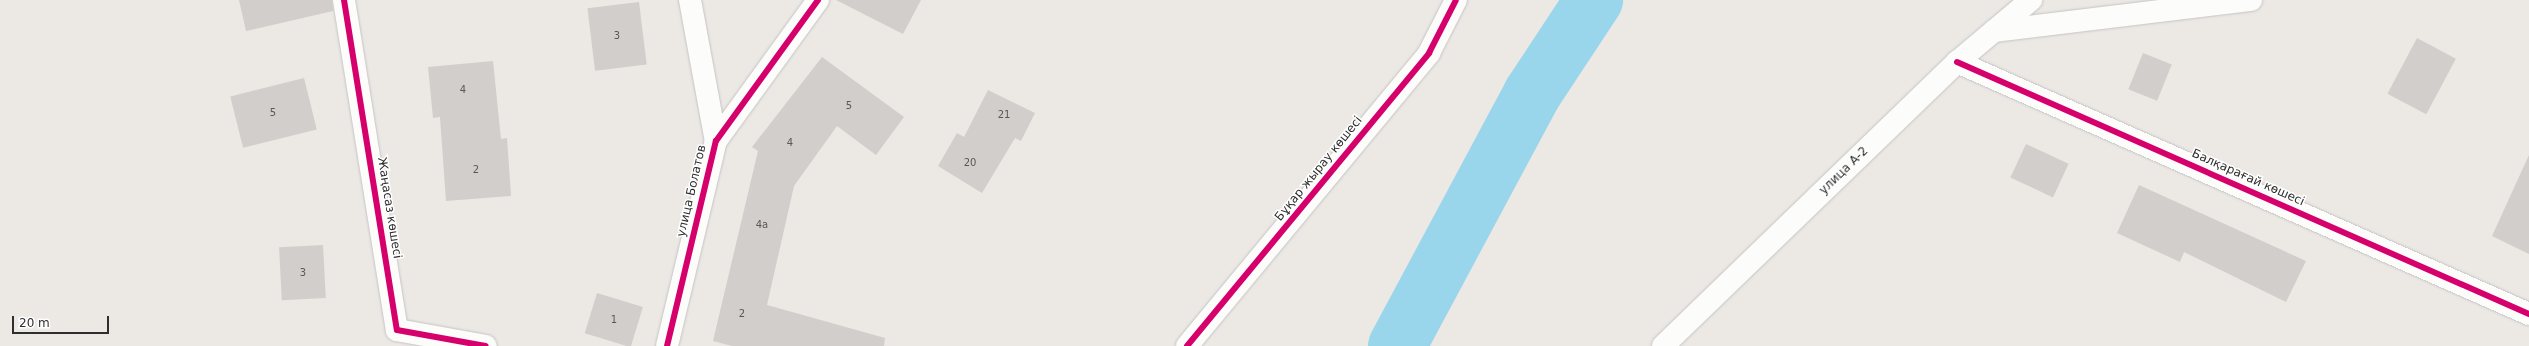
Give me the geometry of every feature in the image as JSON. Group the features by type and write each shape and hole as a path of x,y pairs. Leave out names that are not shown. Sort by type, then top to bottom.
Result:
{"street":[{"name":"Жаңасаз көшесі","path":"344,0 397,330 486,346"},
{"path":"690,0 716,141"},
{"name":"улица Болатов","path":"667,346 716,141 818,0"},
{"name":"Бұқар жырау көшесі","path":"1187,346 1429,52 1456,0"},
{"name":"улица А-2","path":"1662,346 1957,62 2031,0"},
{"path":"1994,31 2251,0"},
{"name":"Балқарағай көшесі","path":"1957,62 2529,314"}],"building":[{"path":"239,0 332,0 333,11 246,31"},
{"path":"836,0 921,0 903,34"},
{"path":"639,2 647,65 595,71 587,8"},
{"path":"2417,38 2456,59 2426,114 2387,94"},
{"path":"2143,53 2172,65 2157,101 2128,89"},
{"path":"822,57 904,117 876,155 837,126 794,186 767,305 885,338 884,346 732,346 713,341 758,151 752,147"},
{"path":"493,61 501,139 507,138 511,196 446,201 440,117 433,118 428,67"},
{"path":"304,78 317,129 243,148 230,96"},
{"path":"988,90 1035,113 1021,141 1015,138 982,193 938,166 957,133 964,137"},
{"path":"2026,144 2069,164 2053,197 2010,178"},
{"path":"2529,155 2529,254 2492,236"},
{"path":"2139,185 2306,261 2286,302 2184,252 2180,262 2117,233"},
{"path":"323,245 326,298 282,300 279,247"},
{"path":"597,293 643,307 631,346 585,333"}],"waterway":[{"path":"1397,346 1532,94 1594,0"}],"cycle path":[{"path":"344,0 397,330 486,346"},
{"path":"667,346 716,141 818,0"},
{"path":"1187,346 1429,53 1456,0"},
{"path":"1957,62 2529,314"}]}
